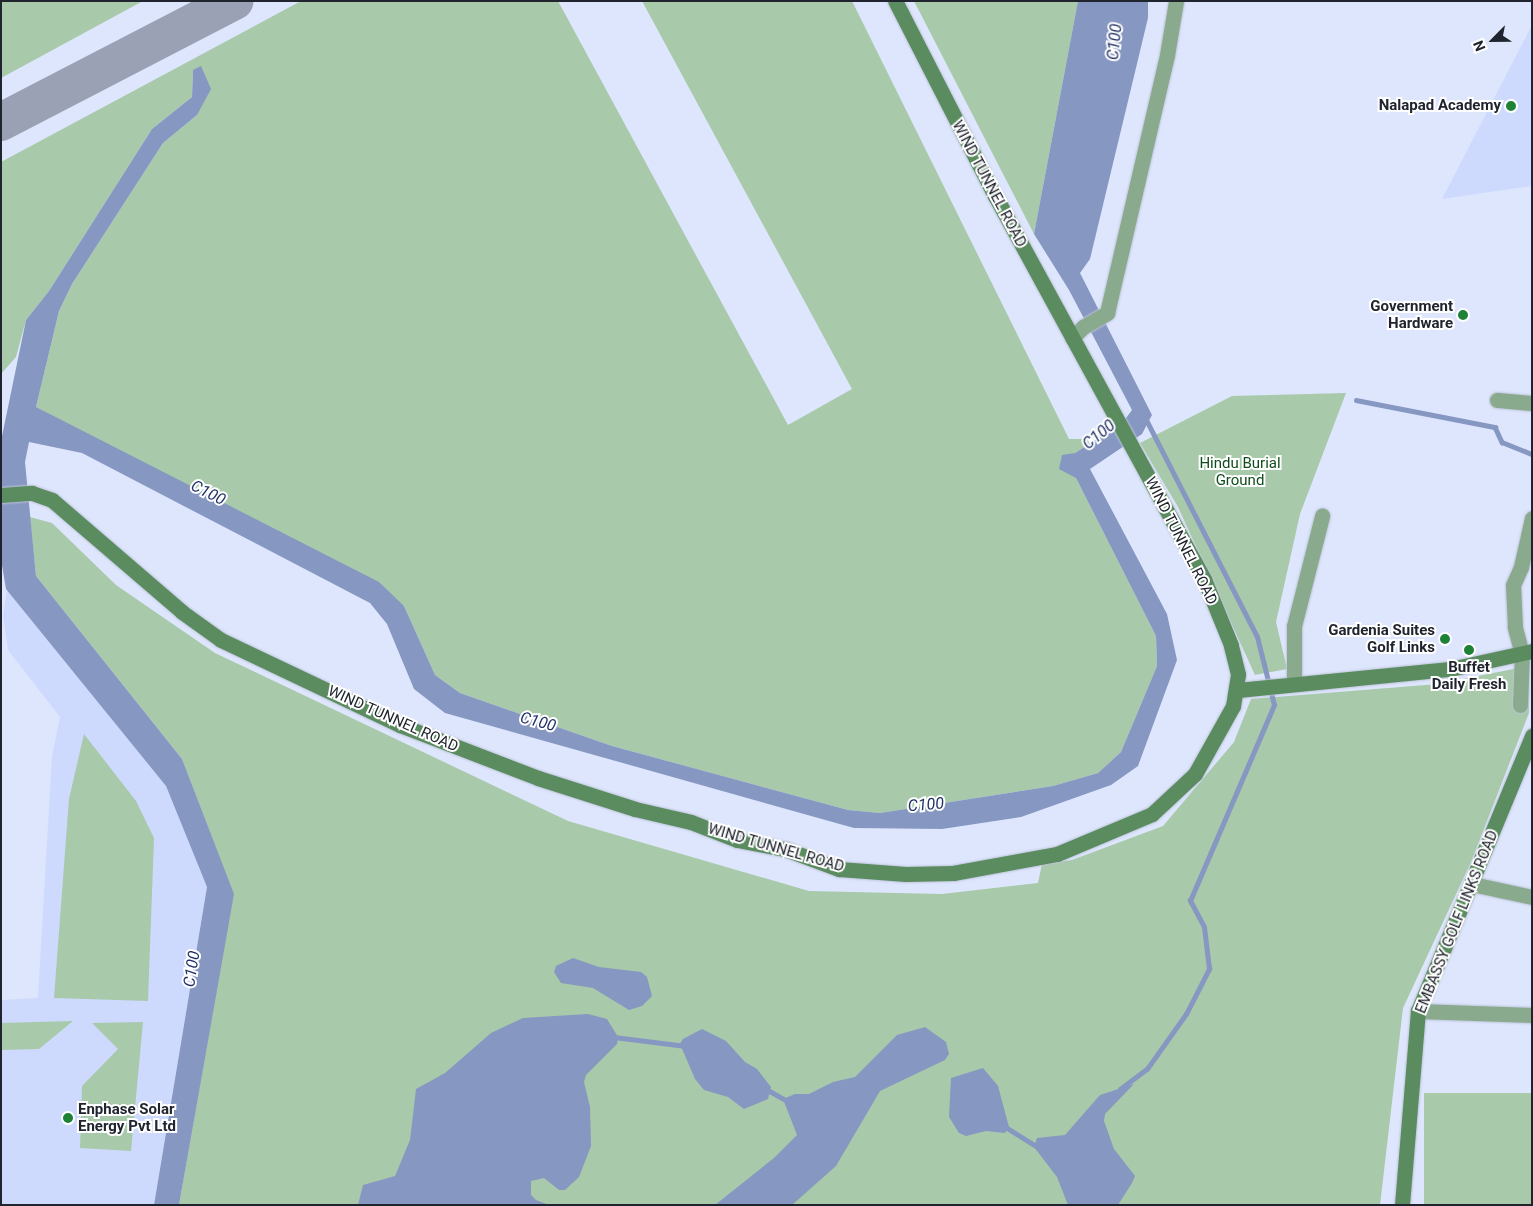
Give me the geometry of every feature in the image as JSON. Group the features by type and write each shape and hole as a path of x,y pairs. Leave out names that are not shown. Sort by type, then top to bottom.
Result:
{"street":[{"name":"WIND TUNNEL ROAD","path":"1,495 32,492 52,500 182,612 221,640 376,714 538,778 635,809 691,822 737,840 784,850 839,869 906,874 953,873 1057,854 1117,831 1152,814 1195,774 1214,744 1238,690 1233,652 1204,579 1072,338 894,1"},
{"path":"1072,338 1083,327 1107,314 1167,55 1176,1"},
{"path":"1497,400 1532,403"},
{"path":"1294,684 1294,626 1322,516"},
{"path":"1520,705 1527,653 1515,627 1513,585 1521,567 1532,518"},
{"path":"1238,690 1450,669 1527,653"},
{"name":"EMBASSY GOLF LINKS ROAD","path":"1402,1205 1418,1011 1532,736"},
{"path":"1472,884 1532,897"},
{"path":"1418,1011 1532,1015"}],"shaded area":[{"name":"Nalapad Academy","path":"1532,25 1532,186 1442,199"},
{"path":"7,589 166,786 207,887 154,1205 1,1205 1,1000 38,998 52,756 60,717 8,650 3,616"}],"green space":[{"path":"1,1 143,1 1,78"},
{"path":"301,1 558,1 788,425 852,389 642,1 852,1 1069,439 1086,439 1090,443 1075,453 1076,478 1156,636 1157,666 1121,752 1098,773 1053,786 880,813 848,810 612,746 460,693 435,675 404,606 36,407 59,311 72,284 163,143 197,115 193,70 192,97 152,129 49,291 26,320 16,357 1,374 1,162"},
{"path":"914,1 1078,1 1034,234"},
{"name":"Hindu Burial Ground","path":"1346,393 1300,514 1276,622 1287,669 1255,675 1178,507 1140,443 1232,396"},
{"path":"30,517 52,523 116,585 215,653 568,821 809,891 942,894 1038,883 1042,864 1072,860 1163,826 1234,742 1251,699 1438,684 1528,666 1529,713 1471,862 1403,1008 1380,1205 179,1205 233,894 182,759 36,576"},
{"path":"84,734 136,801 154,838 148,1001 54,998 69,799"},
{"path":"73,1021 39,1049 1,1050 1,1023"},
{"path":"143,1022 131,1151 80,1148 82,1086 118,1049 92,1023"},
{"path":"1424,1093 1532,1093 1532,1205 1424,1205"}],"water":[{"name":"C100","path":"1078,1 1148,1 1148,18 1090,259 1080,273 1152,415 1142,434 1090,469 1167,614 1177,660 1138,766 1111,785 1021,817 942,829 854,828 445,713 414,689 387,624 370,603 82,453 29,442 25,462 36,576 182,759 234,894 179,1205 154,1205 207,887 166,786 6,589 1,559 1,441 26,320 49,291 152,129 192,97 193,70 201,66 211,89 197,115 163,143 72,284 59,311 36,407 379,582 404,606 435,675 460,693 612,746 848,810 880,813 1053,786 1098,773 1121,752 1157,666 1156,636 1076,478 1059,469 1062,455 1075,453 1123,422 1132,410 1069,290 1034,234"},
{"path":"573,958 599,967 641,972 647,977 652,996 642,1006 629,1010 593,988 561,983 554,972 556,966"},
{"path":"588,1014 607,1019 618,1037 617,1044 586,1075 584,1082 590,1107 591,1146 579,1177 565,1190 559,1190 544,1178 531,1181 531,1195 536,1200 549,1205 358,1205 363,1185 395,1176 410,1140 416,1089 445,1073 491,1033 523,1018"},
{"path":"925,1027 946,1042 949,1054 945,1060 880,1091 836,1166 792,1205 715,1205 774,1158 797,1135 783,1099 795,1094 809,1094 833,1082 855,1077 897,1035"},
{"path":"702,1029 726,1041 745,1062 757,1069 771,1087 768,1099 744,1109 728,1097 704,1090 695,1079 680,1044 683,1039"},
{"path":"983,1068 998,1086 1009,1127 1005,1133 986,1131 966,1136 959,1133 949,1117 951,1078"},
{"path":"1134,1084 1105,1114 1104,1121 1114,1149 1135,1176 1132,1183 1118,1205 1068,1205 1057,1177 1034,1147 1037,1138 1065,1135 1100,1095"}],"waterway":[{"path":"1356,400 1495,427 1502,442 1532,454"},
{"path":"1120,1089 1147,1069 1186,1014 1209,969 1204,927 1190,901 1274,705 1257,637 1145,418"},
{"path":"614,1037 685,1046"},
{"path":"766,1089 788,1101"},
{"path":"1004,1126 1038,1147"}],"taxiway":[{"path":"1,122 234,1"}],"place":[{"name":"Nalapad Academy","path":"1511,106"},
{"name":"Government Hardware","path":"1463,315"},
{"name":"Gardenia Suites Golf Links","path":"1445,639"},
{"name":"Buffet Daily Fresh","path":"1469,650"},
{"name":"Enphase Solar Energy Pvt Ltd","path":"68,1118"}]}
